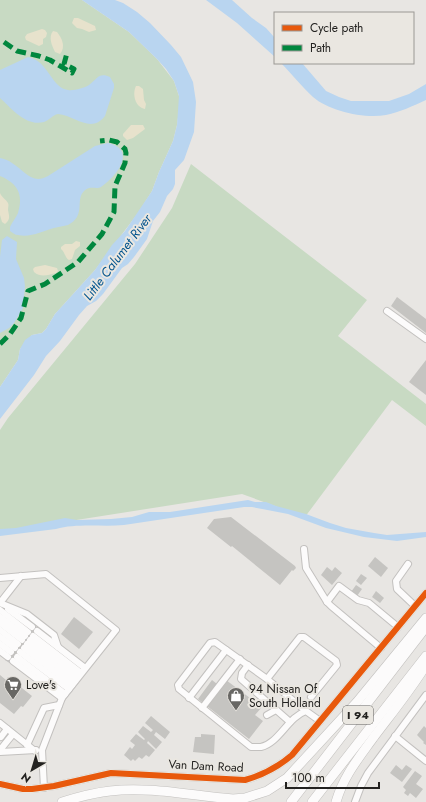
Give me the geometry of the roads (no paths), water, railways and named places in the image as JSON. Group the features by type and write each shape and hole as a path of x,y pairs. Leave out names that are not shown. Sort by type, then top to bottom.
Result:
{"highway":[{"path":"62,802 83,796 111,791 145,790 233,799 251,797 267,792 278,785 298,767 358,702 426,618"},
{"name":"I 94","path":"291,802 426,627"},
{"name":"I 94","path":"312,802 426,656"},
{"path":"336,802 341,786 350,770 416,681 426,664"}],"street":[{"path":"387,310 426,339"},
{"path":"304,549 306,568 330,606 381,648"},
{"path":"408,564 396,581 397,589 415,606"},
{"path":"0,578 46,574 116,630 73,683 59,705 42,750 44,788"},
{"path":"0,603 21,576"},
{"path":"327,602 339,586 358,600 369,603 398,627"},
{"name":"Van Dam Road","path":"0,784 23,789 44,788 111,773 245,780 263,775 283,763 292,755 426,593"},
{"path":"0,603 27,614 54,635 73,683"},
{"path":"0,603 22,644"},
{"path":"0,610 22,644 73,683"},
{"path":"0,617 22,644 73,683"},
{"path":"0,623 22,644 73,683"},
{"path":"0,630 22,644 73,683"},
{"path":"0,637 22,644"},
{"path":"267,679 300,637 304,637 336,661 337,665 311,697"},
{"path":"306,711 298,713 272,741 261,747 251,746 189,698 179,689 178,685 210,643 215,642 267,679 320,721"},
{"path":"0,644 58,647"},
{"path":"0,651 22,644"},
{"path":"189,698 226,650"},
{"path":"202,708 240,659"},
{"path":"248,665 242,673 241,679 290,722"},
{"path":"355,802 360,786 368,773 426,695"},
{"path":"27,745 44,708 59,705"},
{"path":"267,715 276,710"},
{"path":"0,723 35,750"},
{"path":"1,737 7,729"},
{"path":"0,751 13,734"},
{"path":"395,736 426,761"},
{"path":"0,751 42,750"}],"water":[{"name":"Little Calumet River","path":"82,0 115,0 123,3 150,23 171,45 181,57 193,82 196,102 194,132 184,160 175,170 175,184 173,189 167,196 160,212 153,221 147,239 128,264 122,268 103,294 96,301 87,306 79,315 60,341 46,356 34,375 0,419 0,387 18,360 20,349 25,340 32,335 42,333 46,329 55,314 95,270 112,245 125,231 152,191 173,141 177,125 179,96 174,81 166,69 129,32"},
{"path":"206,0 232,0 266,28 274,37 274,56 237,23"},
{"path":"28,57 35,59 58,85 68,90 76,90 87,86 103,75 110,77 114,84 114,88 105,116 94,124 89,124 58,114 44,122 37,123 31,122 19,116 0,98 0,70"},
{"path":"282,64 303,64 326,91 351,101 389,101 409,94 426,84 426,100 401,111 386,115 368,116 337,110 320,102 304,89"},
{"path":"108,143 117,146 122,151 123,157 118,171 101,187 89,188 84,191 81,197 77,217 73,221 68,225 27,236 17,235 10,231 10,227 18,213 20,200 18,190 15,186 0,176 0,158 10,162 29,176 37,179 48,176 95,146"},
{"path":"7,236 17,242 16,259 24,278 25,286 23,308 14,323 0,333 0,257 2,240"},
{"path":"248,500 255,502 266,502 346,528 387,535 426,532 426,537 397,541 364,537 326,528 288,514 252,507 116,526 72,526 0,536 0,529 16,528 65,518 77,520 132,517 149,512 170,512"}],"place":[{"name":"Love's","path":"13,700"},
{"name":"94 Nissan Of South Holland","path":"236,711"}]}
